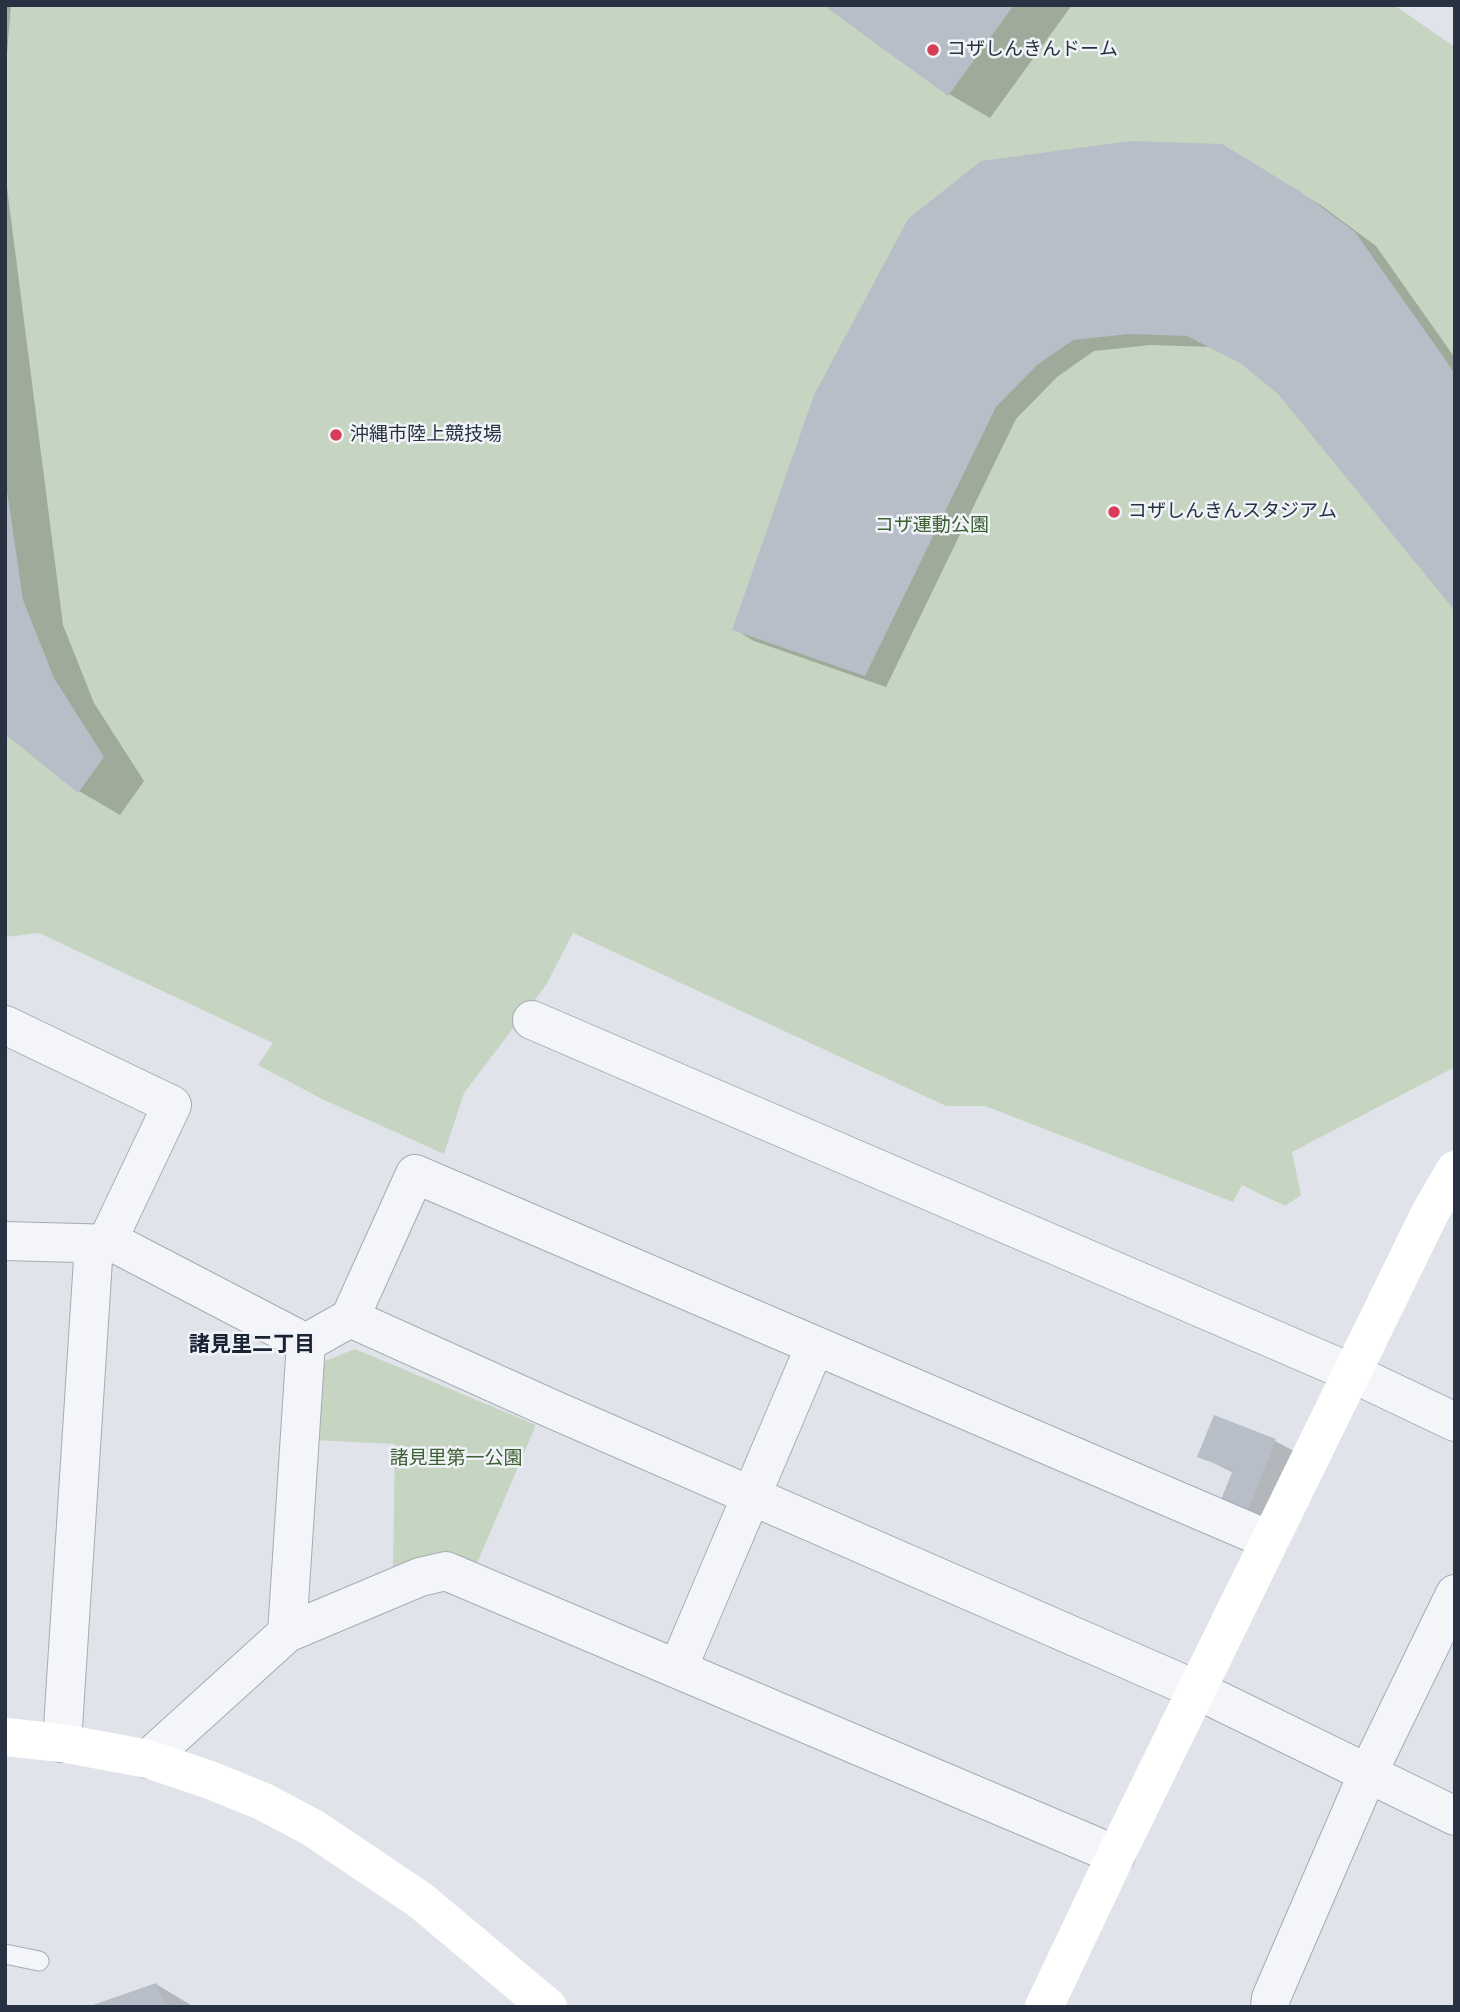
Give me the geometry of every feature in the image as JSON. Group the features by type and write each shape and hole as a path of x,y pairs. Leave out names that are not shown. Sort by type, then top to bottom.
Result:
{"street":[{"path":"532,1020 1352,1373 1455,1422"},
{"path":"5,1025 172,1105 100,1244 62,1742"},
{"path":"1044,2007 1269,1540 1431,1211 1455,1170"},
{"path":"306,1343 350,1318 415,1174 1269,1540"},
{"path":"5,1241 116,1244 306,1343"},
{"path":"350,1318 1197,1690 1455,1816"},
{"path":"288,1633 306,1343"},
{"path":"678,1668 815,1346"},
{"path":"148,1759 288,1633 420,1577 446,1571 1116,1856"},
{"path":"1270,2007 1271,1998 1368,1773 1455,1594"},
{"path":"5,1737 62,1742 148,1759 264,1802 313,1828 420,1900 548,2007"}],"lane":[{"path":"5,1954 39,1961"}],"green space":[{"name":"コザ運動公園","path":"5,5 1394,5 1455,47 1455,1067 1292,1152 1301,1195 1285,1206 1242,1185 1233,1202 985,1106 946,1106 573,933 546,985 464,1093 444,1154 322,1099 258,1065 273,1043 39,933 5,937"},
{"name":"諸見里第一公園","path":"355,1349 536,1425 475,1568 435,1553 393,1567 395,1444 314,1440 320,1363"}],"building":[{"name":"コザしんきんドーム","path":"823,5 1014,5 948,96"},
{"path":"1130,141 1222,144 1301,192 1355,232 1447,362 1455,375 1455,611 1278,394 1240,363 1187,336 1129,334 1073,340 1037,365 996,407 865,676 732,630 814,395 908,219 981,161"},
{"path":"5,477 23,600 54,678 104,757 78,793 5,734"},
{"path":"1214,1415 1276,1439 1247,1513 1220,1502 1233,1470 1197,1457"},
{"path":"156,1983 166,2007 90,2007 90,2006"}],"place":[{"name":"コザしんきんドーム","path":"933,50"},
{"name":"沖縄市陸上競技場","path":"336,435"},
{"name":"コザしんきんスタジアム","path":"1114,512"}],"district":[{"name":"諸見里二丁目","path":"252,1345"}]}
